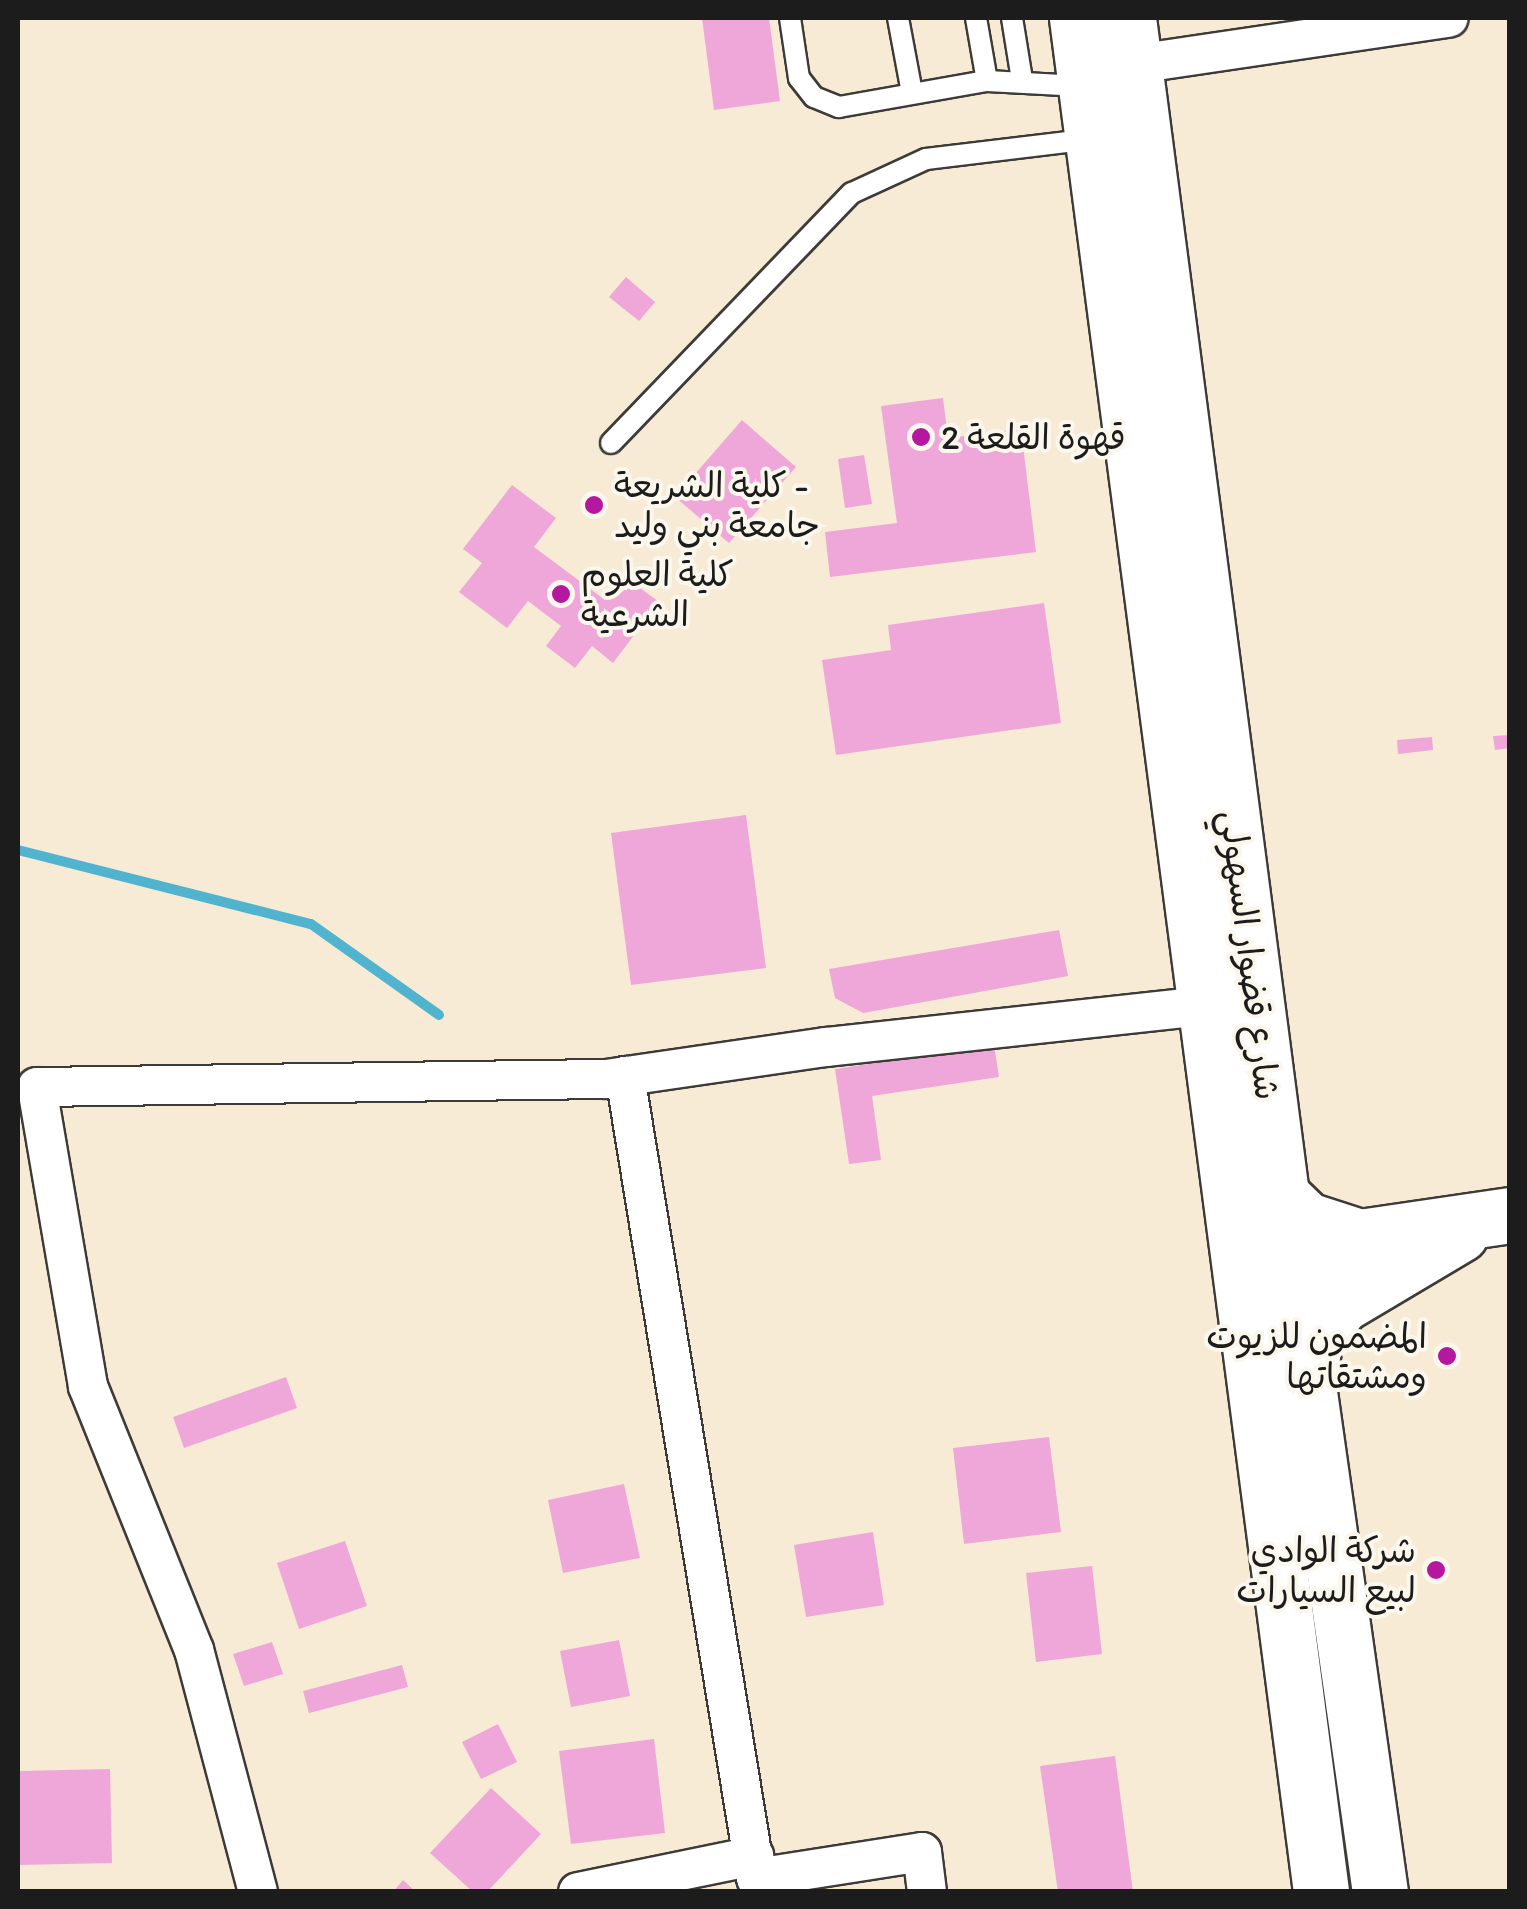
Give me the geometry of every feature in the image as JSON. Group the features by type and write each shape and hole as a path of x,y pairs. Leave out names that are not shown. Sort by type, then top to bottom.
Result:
{"main road":[{"name":"شارع قضوار السهولي","path":"1077,18 1321,1892"},
{"name":"شارع قضوار السهولي","path":"1132,41 1281,1195 1380,1892"},
{"path":"1281,1195 1308,1220 1360,1238"},
{"path":"1250,1336 1292,1276 1360,1238 1494,1218"},
{"path":"1308,1376 1307,1360 1326,1322 1362,1292 1494,1218"},
{"path":"1236,1235 1292,1276 1362,1292"}],"street":[{"path":"1132,41 1450,18"},
{"path":"258,1892 194,1650 88,1386 37,1087 625,1076 826,1046 1206,1006"},
{"path":"625,1076 756,1878 922,1852 926,1892"},
{"path":"578,1892 754,1856"}],"lane":[{"path":"790,18 795,67 814,97 852,106 986,80 1022,80 1090,112"},
{"path":"898,18 912,93"},
{"path":"976,18 986,80"},
{"path":"1012,18 1022,80"},
{"path":"611,443 852,193 926,159 1090,112"}],"building":[{"path":"702,18 769,18 780,101 714,110"},
{"path":"626,277 655,302 639,321 609,297"},
{"path":"943,398 948,438 1021,429 1036,552 830,577 825,532 897,523 881,406"},
{"path":"742,420 796,467 729,543 675,497"},
{"path":"864,455 872,504 845,508 838,459"},
{"path":"512,485 556,518 534,547 605,600 624,576 659,602 613,663 592,646 575,668 546,646 561,626 528,601 507,628 459,592 482,563 463,549"},
{"path":"1044,603 1061,723 836,755 822,660 891,650 888,625"},
{"path":"1510,735 1510,748 1495,750 1493,736"},
{"path":"1432,737 1433,750 1398,754 1397,740"},
{"path":"746,815 766,968 631,985 611,833"},
{"path":"1059,930 1068,976 863,1013 835,998 829,969"},
{"path":"994,1045 999,1077 872,1096 881,1160 849,1164 835,1069"},
{"path":"286,1377 297,1408 184,1448 173,1417"},
{"path":"1049,1437 1061,1532 964,1544 953,1448"},
{"path":"624,1484 640,1558 563,1573 548,1500"},
{"path":"873,1532 884,1605 806,1617 794,1545"},
{"path":"345,1541 367,1606 299,1629 277,1563"},
{"path":"1092,1566 1102,1654 1036,1662 1026,1573"},
{"path":"619,1640 630,1696 571,1707 560,1651"},
{"path":"272,1642 283,1674 244,1686 233,1654"},
{"path":"402,1665 408,1687 309,1713 303,1691"},
{"path":"498,1724 517,1762 481,1779 462,1742"},
{"path":"654,1739 665,1833 571,1844 559,1751"},
{"path":"1115,1756 1133,1892 1058,1892 1040,1766"},
{"path":"110,1769 112,1863 18,1865 18,1771"},
{"path":"491,1788 541,1834 487,1892 473,1892 430,1853"},
{"path":"403,1880 416,1892 393,1892"}],"waterway":[{"path":"18,850 311,924 439,1015"}],"place":[{"name":"قهوة القلعة 2","path":"921,437"},
{"name":"كلية الشريعة - جامعة بني وليد","path":"594,505"},
{"name":"كلية العلوم الشرعية","path":"561,594"},
{"name":"المضمون للزيوت ومشتقاتها","path":"1447,1356"},
{"name":"شركة الوادي لبيع السيارات","path":"1436,1570"}]}
